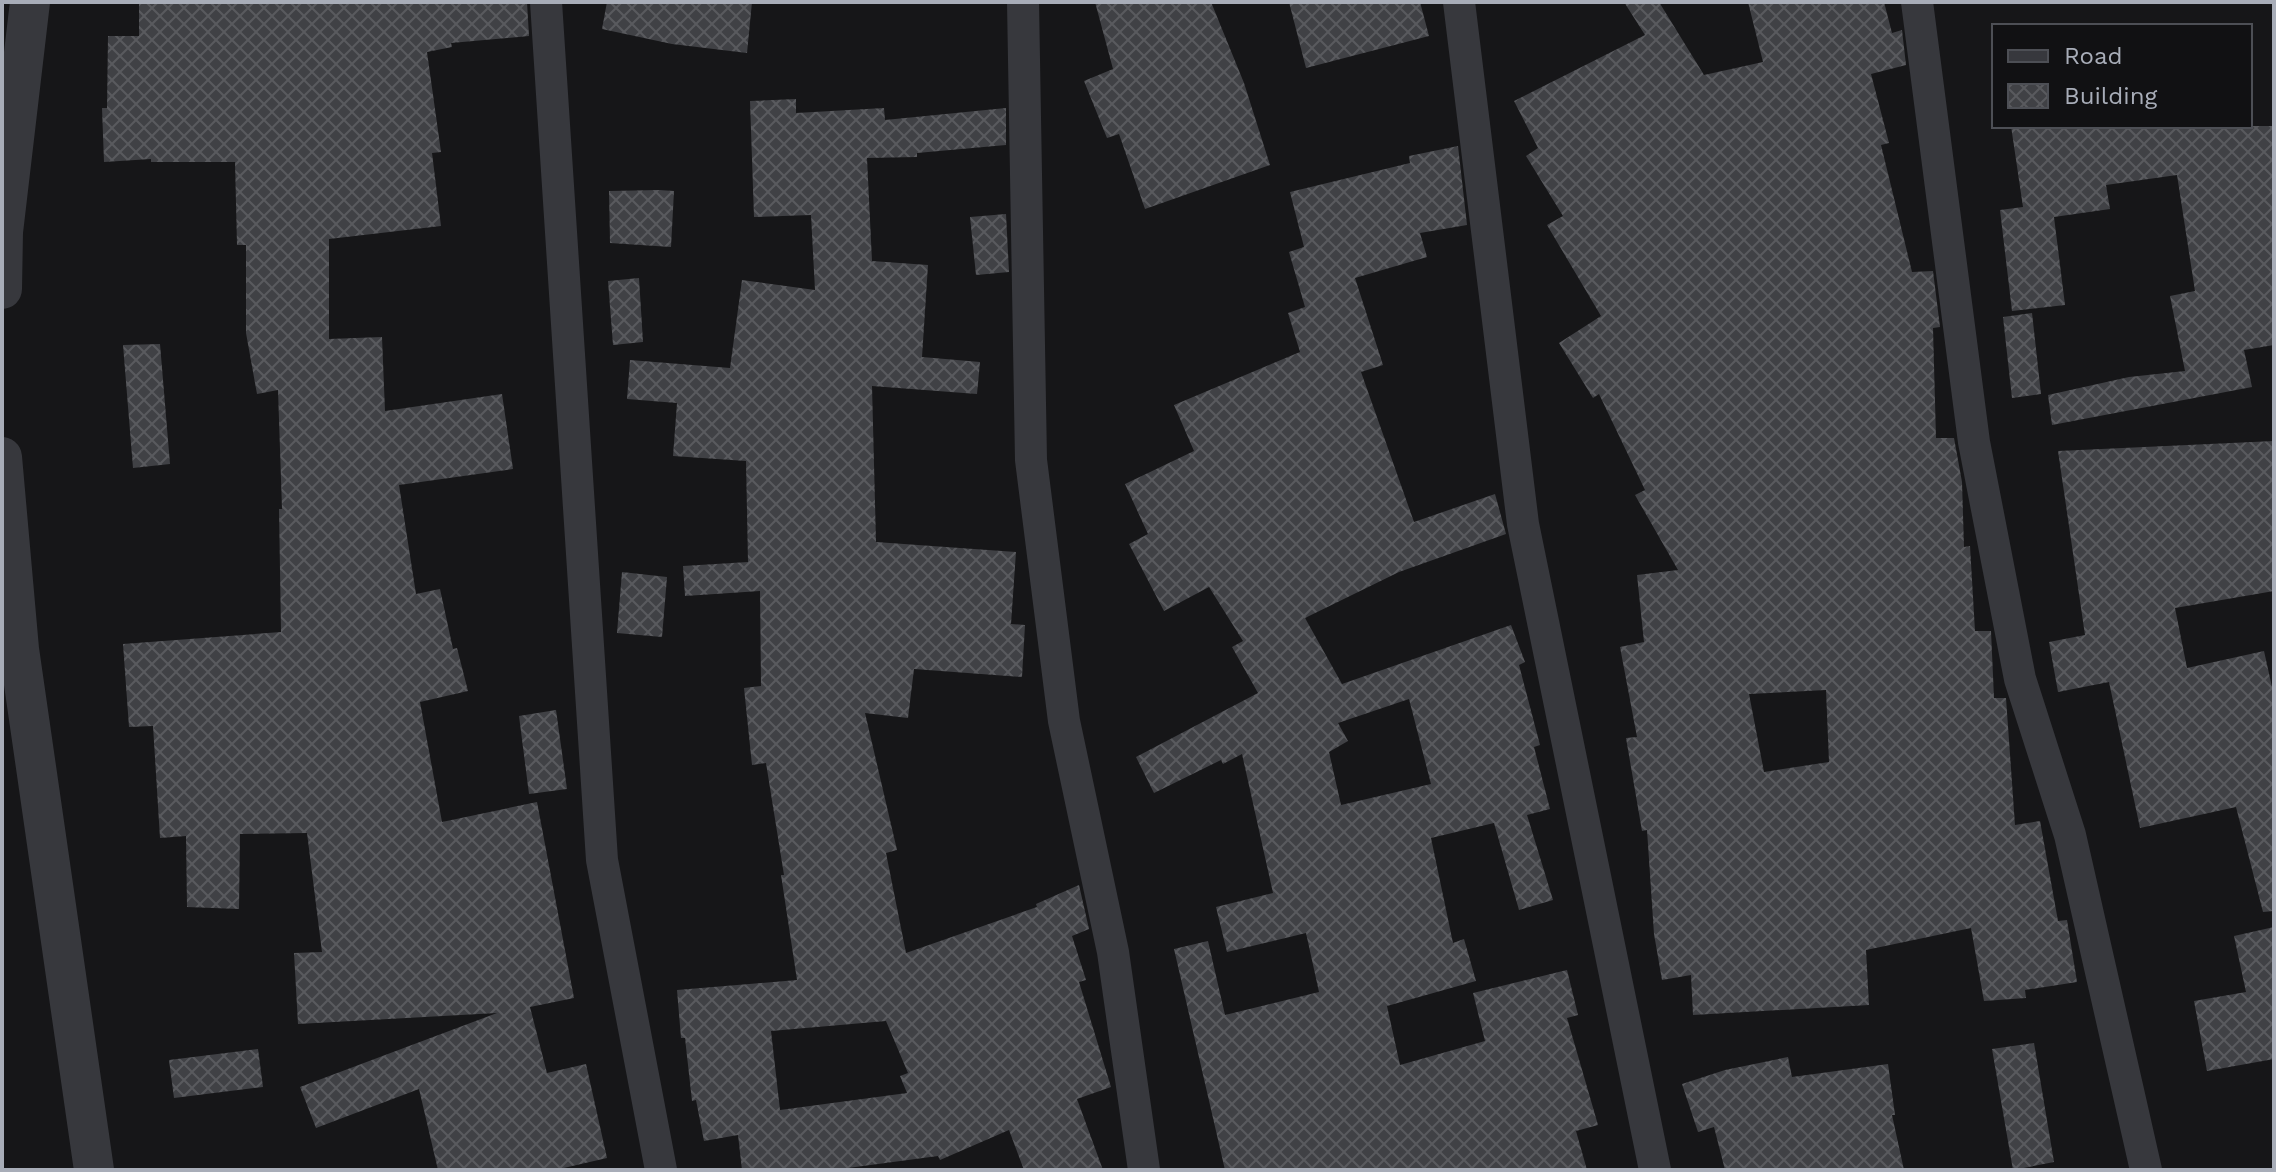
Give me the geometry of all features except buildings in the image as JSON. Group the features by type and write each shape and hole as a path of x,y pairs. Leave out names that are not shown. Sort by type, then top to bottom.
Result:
{"street":[{"path":"2,289 3,232 30,2"},
{"path":"546,2 602,860 661,1170"},
{"path":"1023,2 1031,460 1064,721 1113,952 1144,1170"},
{"path":"1459,2 1523,524 1655,1170"},
{"path":"1917,2 1974,442 2017,664 2070,835 2146,1170"},
{"path":"2,457 19,649 94,1170"}]}
